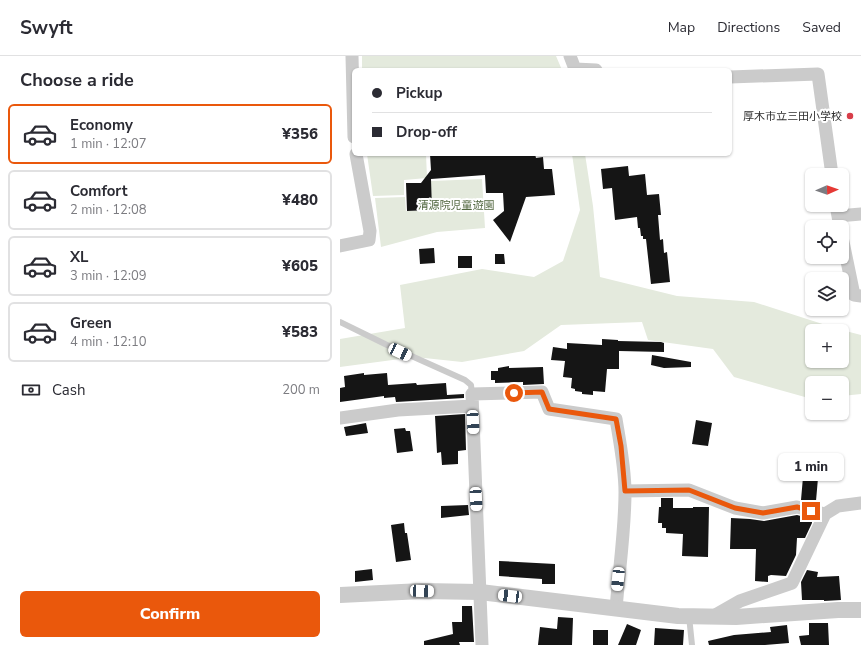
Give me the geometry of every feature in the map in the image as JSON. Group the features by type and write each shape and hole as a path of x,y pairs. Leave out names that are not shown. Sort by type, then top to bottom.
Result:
{"street":[{"path":"352,56 352,68"},
{"path":"570,56 575,68"},
{"path":"732,77 818,74 831,168"},
{"path":"340,246 370,240 370,231 356,156"},
{"path":"838,216 861,214"},
{"path":"848,264 854,295 861,296"},
{"path":"340,418 542,392 549,409 616,419 621,446 625,491 616,609"},
{"path":"472,400 482,645"},
{"path":"625,491 689,490 735,508 763,513 797,507 825,514"},
{"path":"712,616 740,601 792,584 825,514 838,506 861,503"},
{"path":"340,595 422,591 480,592 678,616 736,616 861,610"}],"lane":[{"path":"340,322 465,380 471,385 472,400"},
{"path":"689,616 692,645"}],"green space":[{"path":"362,56 556,56 561,68 362,68"},
{"path":"367,156 426,156 427,178 404,180 404,195 373,196"},
{"path":"572,156 585,156 593,206 600,277 677,296 754,302 822,324 805,324 805,368 849,368 849,332 861,335 861,394 849,395 849,376 805,376 805,397 734,377 713,349 648,340 642,322 561,325 524,351 462,362 415,357 340,367 340,339 405,328 400,285 482,269 534,277 563,261 580,210"},
{"name":"清源院児童遊園","path":"482,179 485,228 437,232 381,247 375,198 405,197 406,211 431,210 431,181"}],"building":[{"path":"430,156 543,157 544,169 552,169 555,195 526,197 510,242 493,220 504,211 503,193 486,193 485,175 431,179 432,210 407,211 406,183 421,183 431,170"},
{"path":"628,166 629,176 645,174 647,195 659,194 661,215 658,215 660,240 663,239 664,253 667,252 670,282 651,284 646,239 643,239 643,236 641,236 640,228 638,228 637,217 615,220 612,188 603,189 601,169"},
{"path":"434,248 435,263 420,264 419,249"},
{"path":"495,254 504,254 505,264 495,264"},
{"path":"458,256 472,256 472,268 458,268"},
{"path":"602,339 661,342 664,343 664,352 619,351 619,369 607,369 605,392 593,391 593,395 582,394 582,392 575,391 575,389 571,388 572,378 563,377 565,361 551,360 553,347 567,349 567,343 602,345"},
{"path":"652,355 691,362 691,367 664,368 651,365"},
{"path":"509,366 509,368 543,367 544,384 523,385 523,382 495,383 495,380 491,380 491,371 498,371 498,368"},
{"path":"364,373 364,375 387,373 388,385 446,383 447,395 464,394 464,398 396,402 395,397 384,398 384,396 340,402 340,388 345,387 344,376"},
{"path":"465,414 466,450 458,451 458,464 442,465 441,452 437,453 435,416"},
{"path":"696,420 712,423 708,446 692,444"},
{"path":"366,423 368,433 346,436 344,427"},
{"path":"405,428 406,431 410,431 413,451 397,453 394,429"},
{"path":"805,470 817,470 818,478 816,501 814,500 814,503 801,500"},
{"path":"661,498 673,498 673,508 709,507 708,557 682,556 683,534 666,533 666,528 662,528 662,523 658,523"},
{"path":"468,505 469,515 441,518 441,506"},
{"path":"797,515 812,519 812,523 805,538 797,538 796,555 786,576 771,575 768,576 768,582 755,581 756,549 730,549 731,518 764,521"},
{"path":"404,523 411,560 396,562 391,525"},
{"path":"499,561 555,564 555,584 542,584 542,579 499,576"},
{"path":"372,569 373,580 355,582 355,571"},
{"path":"807,570 818,572 817,577 839,576 841,600 802,600 801,582"},
{"path":"462,606 472,606 474,642 459,642 460,645 424,645 424,641 453,634 452,622 462,622"},
{"path":"558,617 573,618 572,645 538,645 540,627 557,629"},
{"path":"809,623 828,623 829,645 801,645 799,636 809,635"},
{"path":"627,624 641,630 636,645 618,645"},
{"path":"787,625 789,643 765,645 709,645 708,641 734,635 771,632 770,627"},
{"path":"655,628 684,630 683,645 654,645"},
{"path":"593,630 608,630 608,645 593,645"}],"place":[{"name":"厚木市立三田小学校","path":"850,116"}],"route":[{"path":"514,393 542,392 549,409 616,419 621,446 625,491 689,490 735,508 763,513 797,507 811,511"}]}
